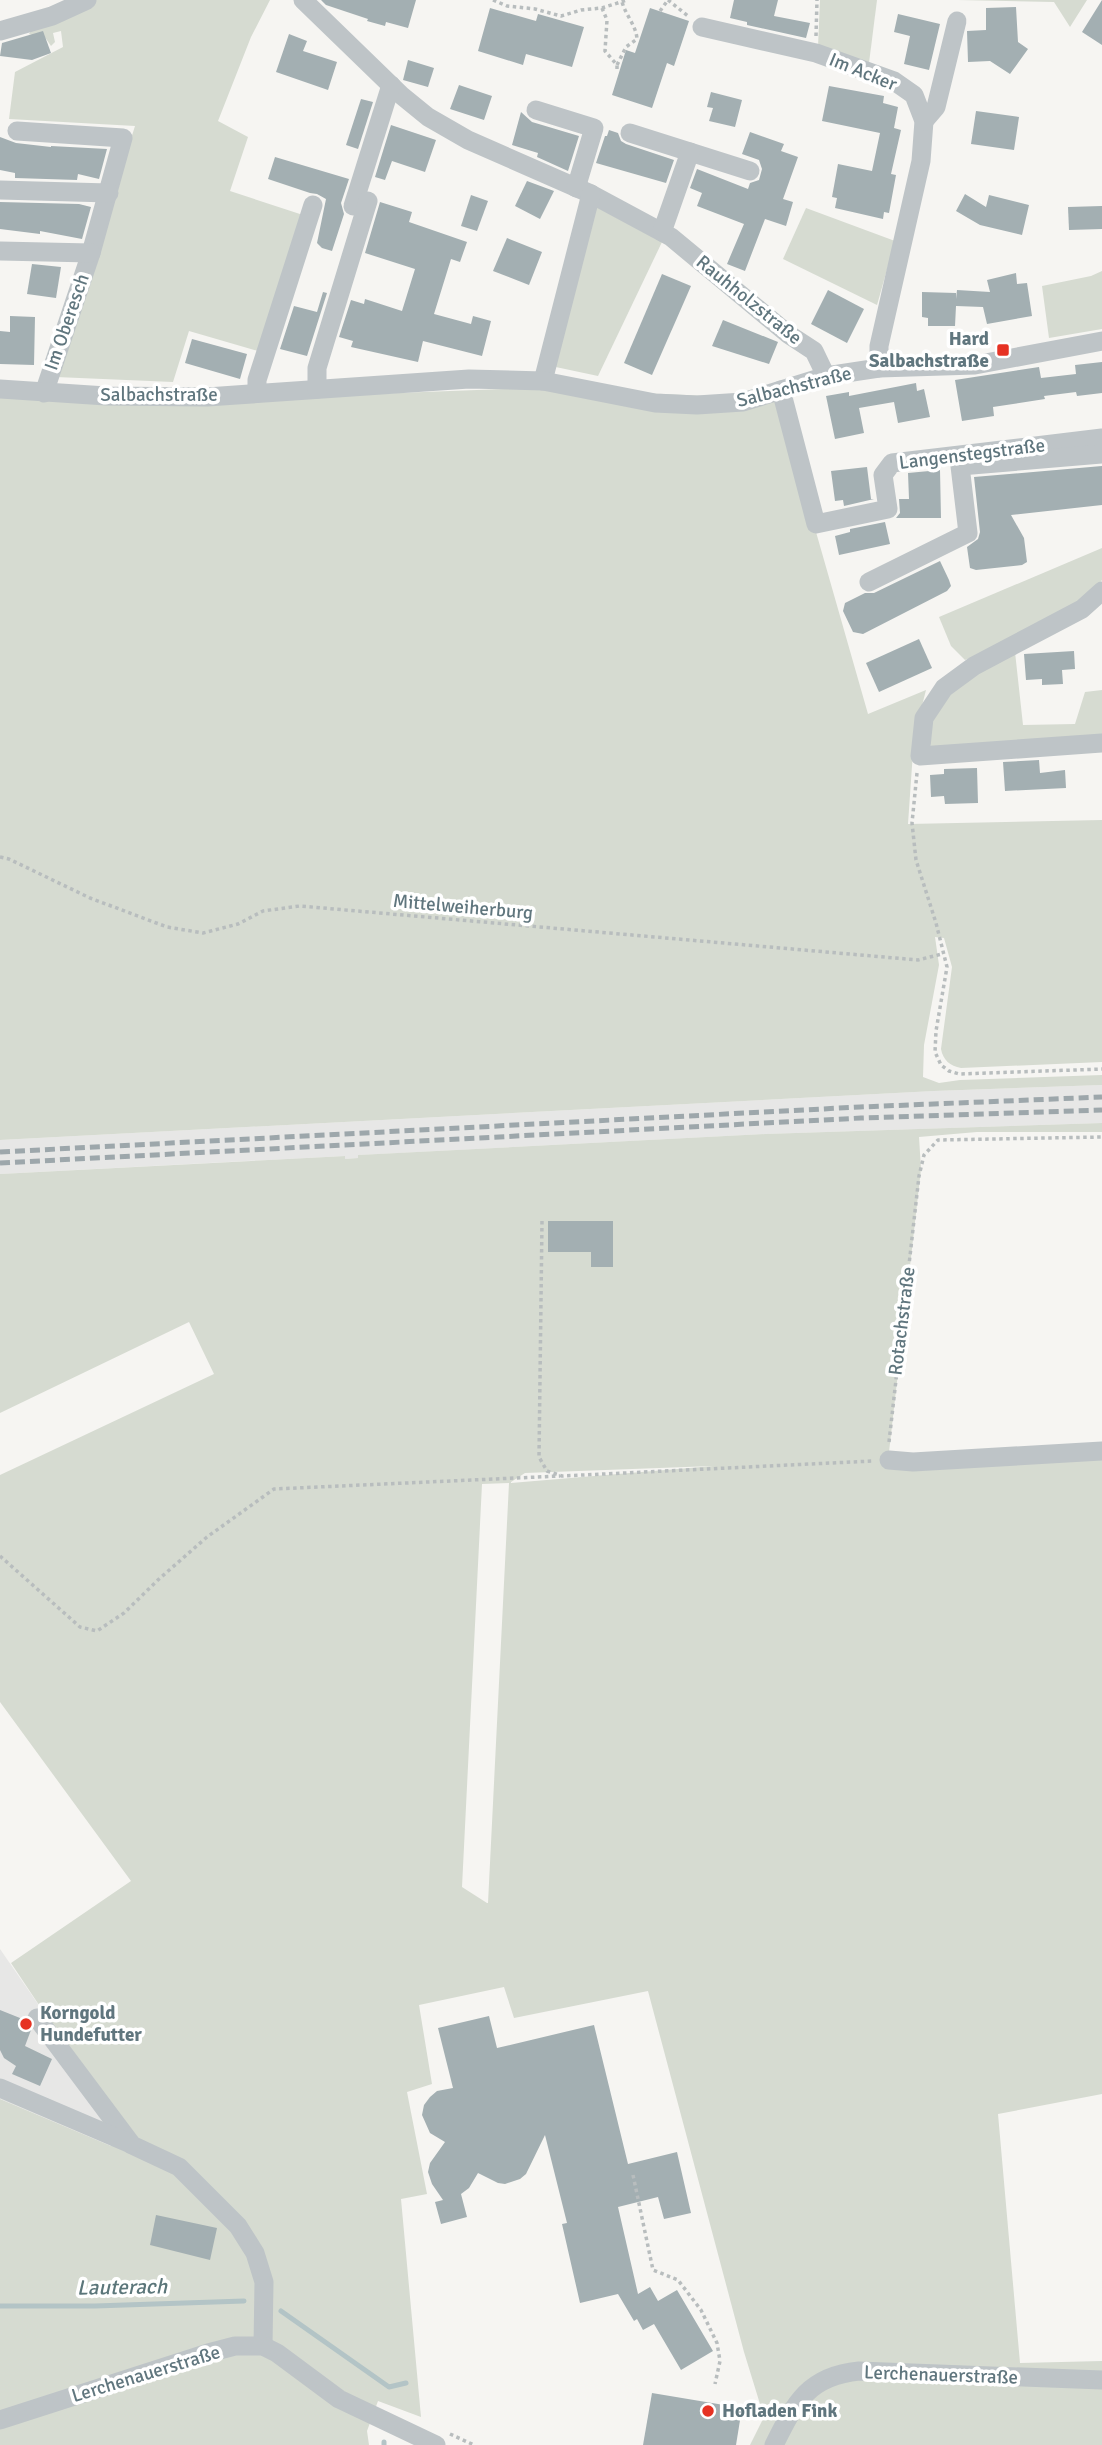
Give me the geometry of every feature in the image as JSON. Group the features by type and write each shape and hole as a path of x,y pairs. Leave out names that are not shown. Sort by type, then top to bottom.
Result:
{"street":[{"path":"0,31 52,16 87,0"},
{"name":"Rauhholzstraße","path":"303,0 428,117 457,134 583,191 663,232 720,285 814,351 826,376"},
{"path":"879,368 879,346 921,161 924,121 936,107 957,21"},
{"name":"Im Acker","path":"702,27 816,53 894,81 914,95 924,121"},
{"path":"317,390 317,368 391,85"},
{"path":"536,110 594,128 543,381"},
{"name":"Im Oberesch","path":"17,131 123,138 91,253 44,393"},
{"path":"630,133 750,171"},
{"path":"663,232 690,152"},
{"path":"0,190 109,193"},
{"path":"257,393 257,380 313,205"},
{"name":"Im Oberesch","path":"0,251 91,253"},
{"name":"Salbachstraße","path":"0,389 106,397 207,397 469,379 543,381 655,403 696,405 743,402 826,376 879,368 975,365 1102,341"},
{"name":"Langenstegstraße","path":"781,390 816,524 888,509 883,475 892,463 1102,438"},
{"name":"Langenstegstraße","path":"869,582 968,533 960,466 1102,454"},
{"path":"1102,591 1082,610 974,666 944,688 925,718 920,756 1102,743"},
{"path":"889,1460 913,1462 1102,1451"},
{"path":"37,2018 132,2145"},
{"path":"0,2088 179,2167 238,2226 255,2253 264,2282 263,2346 277,2353 339,2399 442,2439"},
{"name":"Lerchenauerstraße","path":"0,2420 208,2353 235,2346 263,2346"},
{"name":"Lerchenauerstraße","path":"774,2445 791,2410 806,2391 828,2377 843,2373 1102,2380"}],"path":[{"path":"493,0 507,6 535,9 561,16 625,1 626,14 636,28 637,39 626,47 617,67 605,51 607,20 602,8"},
{"path":"660,11 668,0 702,27"},
{"path":"816,53 817,0"},
{"path":"920,756 912,823 916,860 947,967 934,1052 941,1065 948,1071 959,1074 1102,1069"},
{"name":"Mittelweiherburg","path":"0,857 90,898 167,927 202,933 238,924 262,911 300,906 918,960 942,954"},
{"name":"Rotachstraße","path":"889,1460 895,1378 919,1176 925,1155 938,1140 1102,1138"},
{"path":"542,1221 539,1457 547,1471 562,1476"},
{"path":"0,1556 80,1627 97,1631 124,1613 159,1578 208,1536 274,1489 889,1460"},
{"path":"633,2175 653,2270 678,2280 701,2310 717,2343 720,2361 715,2384"},
{"path":"442,2439 474,2445"}],"shaded area":[{"path":"93,0 270,0 251,37 218,121 248,137 230,191 303,215 258,351 189,331 173,382 56,377 135,126 9,119 15,72 63,47 61,31 53,33 55,42 51,46 42,33 35,36 29,34 40,15"},
{"path":"820,0 877,0 869,63 818,47"},
{"path":"958,0 1087,0 1070,27 1054,2"},
{"path":"593,205 662,242 598,376 551,366"},
{"path":"806,208 895,241 877,305 783,259"},
{"path":"1102,271 1102,329 1049,338 1042,286 1091,276"},
{"path":"530,388 778,399 868,714 926,690 914,737 908,824 1102,820 1102,1062 961,1068 950,1064 941,1049 952,967 944,938 935,937 939,965 924,1045 923,1077 939,1083 1102,1075 1102,1085 934,1091 0,1140 0,397 317,396"},
{"path":"1102,548 1102,580 1090,597 988,651 965,660 951,646 939,617"},
{"path":"1015,652 1023,725 1075,724 1085,692 1102,690 1102,736 931,747 929,730 933,715 942,701 970,677"},
{"path":"1102,1085 1102,1123 765,1134 359,1155 359,1158 345,1159 344,1156 0,1174 0,1140 934,1091"},
{"path":"1102,1123 1102,1132 977,1132 919,1137 921,1169 889,1452 923,1456 1102,1443 1102,2094 998,2114 1020,2363 1102,2361 1102,2445 750,2445 764,2417 744,2352 648,1991 514,2018 504,1987 419,2005 432,2084 407,2092 427,2194 401,2199 421,2417 378,2401 367,2431 369,2445 0,2445 0,2099 111,2146 87,2077 11,1963 131,1881 0,1702 0,1475 214,1374 189,1322 0,1413 0,1174 345,1156 345,1159 358,1158 358,1155 765,1134","holes":["713,1466 511,1483 525,1473","509,1483 488,1903 487,1903 462,1887 482,1484"]},
{"name":"Korngold Hundefutter","path":"0,1949 127,2133 111,2146 0,2099"}],"building":[{"path":"321,0 416,0 408,28 386,22 385,26 367,21 368,19 326,5"},
{"path":"734,0 778,0 774,16 810,23 806,38 747,25 747,22 730,18"},
{"path":"1102,0 1102,45 1082,32"},
{"path":"1016,7 1018,42 1028,49 1010,74 990,61 968,62 967,31 986,30 986,8"},
{"path":"490,8 536,21 538,14 584,27 572,67 526,54 523,65 478,51"},
{"path":"650,8 689,21 674,66 667,63 652,108 612,95 626,50 635,53"},
{"path":"898,14 940,24 929,70 904,64 910,36 894,32"},
{"path":"43,31 51,53 32,60 0,56 2,43"},
{"path":"289,34 307,41 303,51 337,62 328,90 276,72"},
{"path":"408,60 434,68 428,87 403,80"},
{"path":"459,85 492,96 484,120 450,109"},
{"path":"829,86 884,96 883,103 898,107 894,128 901,130 891,174 896,175 889,213 884,212 883,219 835,208 837,198 832,197 838,164 872,171 880,133 822,121"},
{"path":"711,92 742,100 735,127 709,121 713,108 707,107"},
{"path":"361,99 373,102 358,149 346,145"},
{"path":"976,111 1019,117 1014,150 971,144"},
{"path":"521,112 532,122 579,136 568,171 537,157 538,153 512,145"},
{"path":"391,125 436,140 425,172 392,161 385,180 375,177"},
{"path":"609,130 618,133 621,141 626,144 674,160 666,183 596,163"},
{"path":"750,132 784,144 781,151 798,157 783,199 793,202 786,226 765,219 745,271 727,264 744,224 697,206 702,193 690,188 697,169 748,189 750,183 759,180 762,169 759,160 742,154"},
{"path":"0,137 16,143 51,147 107,149 99,179 78,174 77,180 15,178 15,173 0,170"},
{"path":"275,157 349,179 341,203 344,214 332,251 317,243 326,199 268,179"},
{"path":"527,181 554,191 540,219 515,206"},
{"path":"965,194 986,207 989,195 1029,205 1022,235 980,225 956,211"},
{"path":"471,195 488,201 477,231 461,226"},
{"path":"0,202 79,204 91,207 82,239 40,231 40,234 0,229"},
{"path":"380,202 412,212 409,222 467,242 460,262 451,259 434,314 471,324 473,316 491,321 482,356 423,341 418,362 351,347 353,341 339,337 351,300 364,304 365,299 402,311 415,269 365,253"},
{"path":"1102,206 1102,229 1069,230 1068,207"},
{"path":"507,238 542,252 529,285 493,271"},
{"path":"32,264 61,267 56,298 27,294"},
{"path":"1016,273 1017,284 1027,283 1032,316 987,324 983,307 956,306 955,326 928,326 928,318 922,317 922,292 956,293 956,299 957,290 990,292 987,280"},
{"path":"662,274 691,286 652,375 624,363"},
{"path":"828,290 864,309 847,343 811,324"},
{"path":"323,292 327,293 307,356 280,349 294,306 317,312"},
{"path":"10,316 35,317 34,365 0,364 0,331 10,332"},
{"path":"723,320 778,342 769,364 712,346"},
{"path":"192,339 247,354 240,379 185,363"},
{"path":"1102,362 1102,393 1077,396 1076,392 1044,396 1045,399 993,407 994,416 962,421 955,380 1039,367 1041,378 1076,374 1075,365"},
{"path":"916,383 917,391 924,389 930,417 898,423 894,402 859,408 864,433 835,439 826,396 849,392 849,396"},
{"path":"1102,466 1102,505 1011,515 1024,538 1027,562 1022,565 976,570 970,568 967,547 978,539 980,532 974,477"},
{"path":"867,467 871,499 874,499 844,506 843,500 835,501 831,471"},
{"path":"940,470 941,518 896,518 900,513 899,499 909,499 908,473"},
{"path":"885,522 890,544 839,555 835,536 850,532 850,529"},
{"path":"940,561 951,586 947,591 863,634 853,632 843,611 845,603 865,593 874,593"},
{"path":"919,639 932,668 879,692 866,663"},
{"path":"1074,651 1075,669 1062,670 1063,684 1042,685 1042,679 1026,680 1024,654"},
{"path":"1039,760 1040,773 1065,770 1066,788 1005,791 1003,762"},
{"path":"977,768 978,803 945,804 944,796 931,797 930,775 944,774 944,769"},
{"path":"548,1221 613,1221 613,1267 591,1267 591,1252 548,1252"},
{"path":"0,2010 25,2020 31,2030 25,2046 52,2059 40,2086 12,2074 16,2066 4,2058 0,2050"},
{"path":"489,2016 497,2048 594,2025 628,2164 677,2152 691,2213 664,2219 658,2197 618,2207 638,2294 650,2287 658,2301 677,2290 713,2351 681,2370 654,2324 643,2330 637,2319 634,2321 618,2294 580,2303 562,2224 567,2223 545,2135 526,2174 505,2184 478,2173 469,2188 461,2194 467,2217 441,2224 435,2202 443,2200 432,2184 428,2172 430,2163 445,2142 430,2133 422,2115 424,2105 430,2097 437,2091 453,2088 438,2028"},
{"path":"156,2215 217,2228 210,2260 150,2245"},
{"path":"652,2393 742,2408 736,2445 643,2445"}],"waterway":[{"name":"Lauterach","path":"0,2306 244,2301"},
{"name":"Lauterach","path":"281,2311 389,2387 406,2383"}],"railway":[{"path":"0,1152 1102,1097"},
{"path":"0,1163 861,1118 1102,1110"}],"place":[{"name":"Hard Salbachstraße","path":"1003,350"},
{"name":"Korngold Hundefutter","path":"26,2024"},
{"name":"Hofladen Fink","path":"708,2411"}]}
